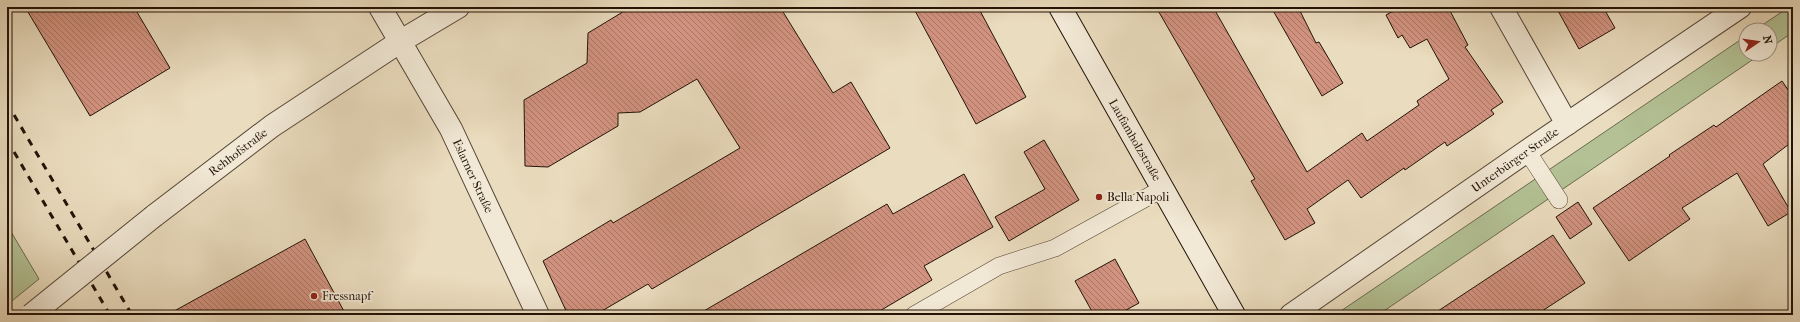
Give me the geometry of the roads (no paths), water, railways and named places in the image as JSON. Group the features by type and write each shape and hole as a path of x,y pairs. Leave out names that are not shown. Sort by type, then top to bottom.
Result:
{"street":[{"name":"Eslarner Straße","path":"380,7 451,128 538,315"},
{"name":"Rehhofstraße","path":"31,315 154,216 272,126 401,41 458,7"},
{"name":"Laufamholzstraße","path":"1060,7 1234,315"},
{"path":"1501,7 1567,124"},
{"name":"Unterbürger Straße","path":"1291,315 1527,151 1740,7"}],"lane":[{"path":"1527,151 1559,200"},
{"path":"914,315 999,266 1055,248 1162,189"}],"railway":[{"path":"7,103 132,315"},
{"path":"7,140 110,315"}],"place":[{"name":"Bella Napoli","path":"1099,197"},
{"name":"Fressnapf","path":"314,296"}]}
